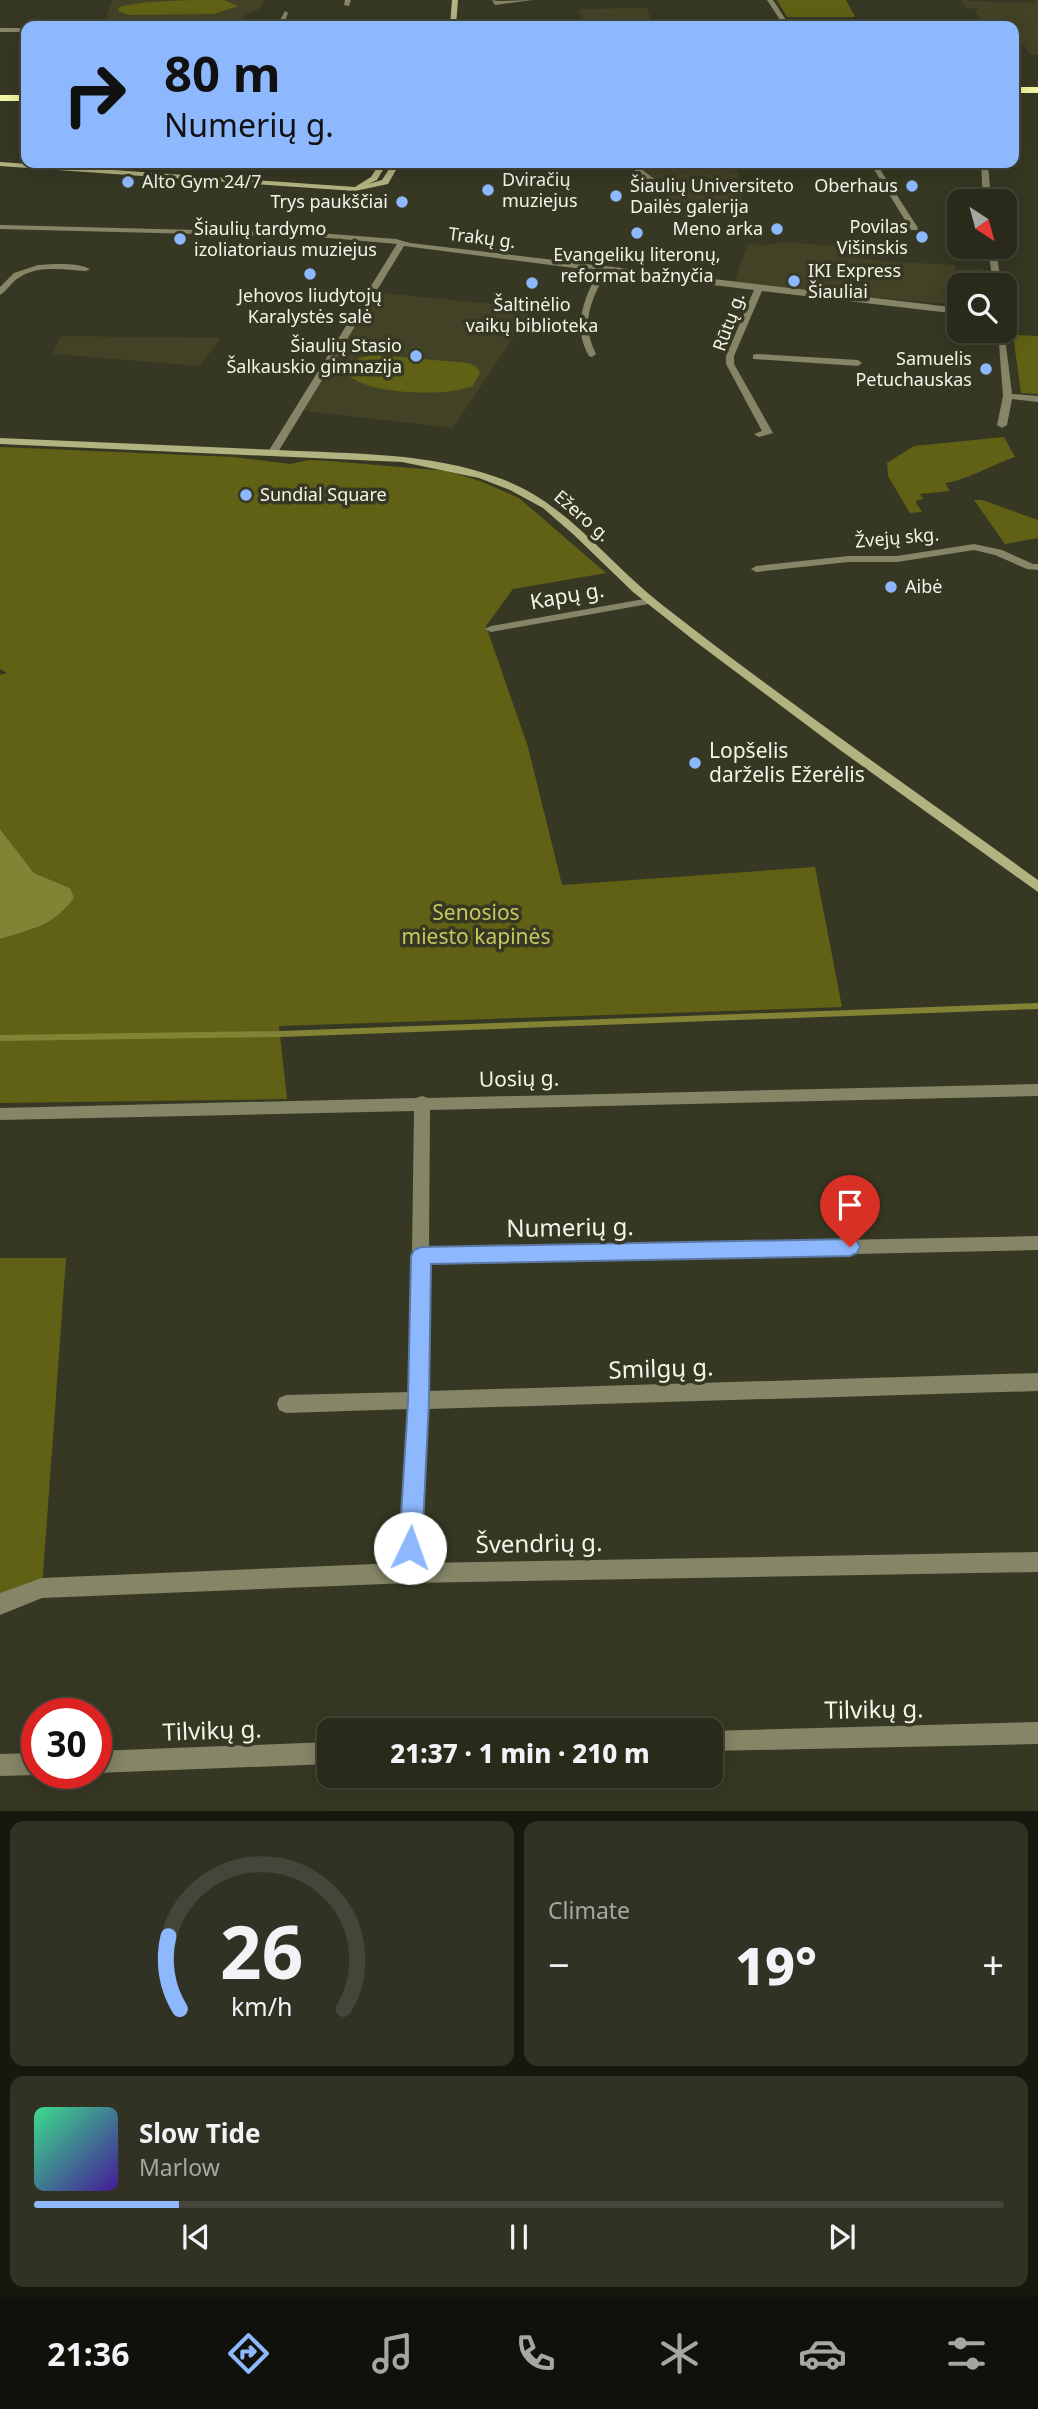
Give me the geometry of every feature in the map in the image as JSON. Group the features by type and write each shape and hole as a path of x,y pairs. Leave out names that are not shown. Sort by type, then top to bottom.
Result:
{"highway":[{"path":"1019,90 1038,90"},
{"path":"0,98 21,98"}],"main road":[{"path":"446,21 448,0"},
{"path":"453,21 455,0"},
{"path":"0,164 21,165"},
{"path":"59,168 364,188 385,182 393,168"},
{"path":"339,187 370,181 379,168"},
{"name":"Ežero g.","path":"0,441 402,459 452,467 498,481 528,495 559,516 650,601 1038,887"}],"street":[{"path":"495,0 495,3 530,0"},
{"path":"770,0 784,21"},
{"path":"282,21 285,13"},
{"path":"0,30 21,30"},
{"path":"636,168 656,185"},
{"path":"876,168 914,228"},
{"path":"985,168 986,189"},
{"name":"Trakų g.","path":"0,227 305,235 402,242 947,310"},
{"path":"273,452 402,242"},
{"path":"0,293 12,278 31,268 86,269"},
{"path":"592,354 586,345 583,309 603,269"},
{"name":"Rūtų g.","path":"759,288 730,356 730,364 768,433 759,434"},
{"path":"1002,425 1008,396 1003,343"},
{"path":"756,357 858,363"},
{"path":"1008,396 1038,399"},
{"name":"Žvejų skg.","path":"756,569 848,559 897,559 974,547 998,552 1031,567 1038,567"},
{"name":"Kapų g.","path":"491,629 650,601"},
{"name":"Uosių g.","path":"0,1114 301,1108 422,1102 1038,1090"},
{"path":"409,1573 419,1401 422,1102"},
{"name":"Numerių g.","path":"421,1256 1038,1244"},
{"name":"Smilgų g.","path":"286,1404 1038,1382"},
{"name":"Švendrių g.","path":"0,1605 41,1588 409,1573 1038,1562"},
{"name":"Tilvikų g.","path":"723,1741 1038,1733"},
{"name":"Tilvikų g.","path":"112,1761 317,1753"},
{"path":"0,1765 21,1764"}],"shaded area":[{"path":"112,0 264,0 260,9 245,15 242,21 104,21"},
{"path":"961,0 1034,3 1034,0 1038,0 1038,55 1031,55 1023,45 1019,45 1019,21 974,21 980,18 974,10 980,9 966,8"},
{"path":"647,8 651,20 773,21 583,21 579,9"},
{"path":"635,168 738,168 742,200 733,203 730,215 676,212 656,185"},
{"path":"785,242 850,247 849,255 877,261 955,265 956,270 984,269 984,273 947,273 947,304 733,285 748,244"},
{"name":"Šiaulių Stasio Šalkauskio gimnazija","path":"372,292 533,308 453,428 297,410"},
{"path":"61,336 221,338 200,366 53,354"},
{"path":"0,829 34,873 70,888 74,898 50,921 0,939"}],"green space":[{"path":"224,0 238,6 214,14 129,15 118,11 119,7 142,3"},
{"path":"777,0 846,0 855,17 787,17"},
{"path":"1017,335 1038,336 1038,394 1021,393 1014,343 1017,343"},
{"path":"375,355 469,363 477,367 480,373 473,386 461,390 427,393 371,386 347,374 348,366 359,358"},
{"path":"1004,437 1015,457 945,483 950,491 920,494 923,499 917,500 916,503 922,512 910,513 888,476 887,463 914,446"},
{"name":"Senosios miesto kapinės","path":"0,447 233,457 290,464 309,460 329,461 447,471 480,481 519,498 606,573 513,589 486,626 528,747 562,885 815,867 842,1007 279,1026 287,1099 0,1103 0,939 35,929 70,888 34,873 0,829 0,675 7,673 0,669"},
{"path":"974,500 982,500 1038,520 1038,538 1005,544"},
{"path":"0,1258 66,1258 42,1588 0,1605"}],"waterway":[{"path":"0,1038 280,1034 1038,1006"}],"place":[{"name":"Alto Gym 24/7","path":"128,182"},
{"name":"Oberhaus","path":"912,186"},
{"name":"Dviračių muziejus","path":"488,190"},
{"name":"Šiaulių Universiteto Dailės galerija","path":"616,196"},
{"name":"Trys paukščiai","path":"402,202"},
{"name":"Meno arka","path":"777,229"},
{"name":"Evangelikų literonų, reformat bažnyčia","path":"637,233"},
{"name":"Povilas Višinskis","path":"922,237"},
{"name":"Šiaulių tardymo izoliatoriaus muziejus","path":"180,239"},
{"name":"Jehovos liudytojų Karalystės salė","path":"310,274"},
{"name":"IKI Express Šiauliai","path":"794,281"},
{"name":"Šaltinėlio vaikų biblioteka","path":"532,283"},
{"name":"Šiaulių Stasio Šalkauskio gimnazija","path":"416,356"},
{"name":"Samuelis Petuchauskas","path":"986,369"},
{"name":"Sundial Square","path":"246,495"},
{"name":"Aibė","path":"891,587"},
{"name":"Lopšelis darželis Ežerėlis","path":"695,763"}],"route":[{"path":"410,1548 419,1401 421,1256 850,1247"}]}
